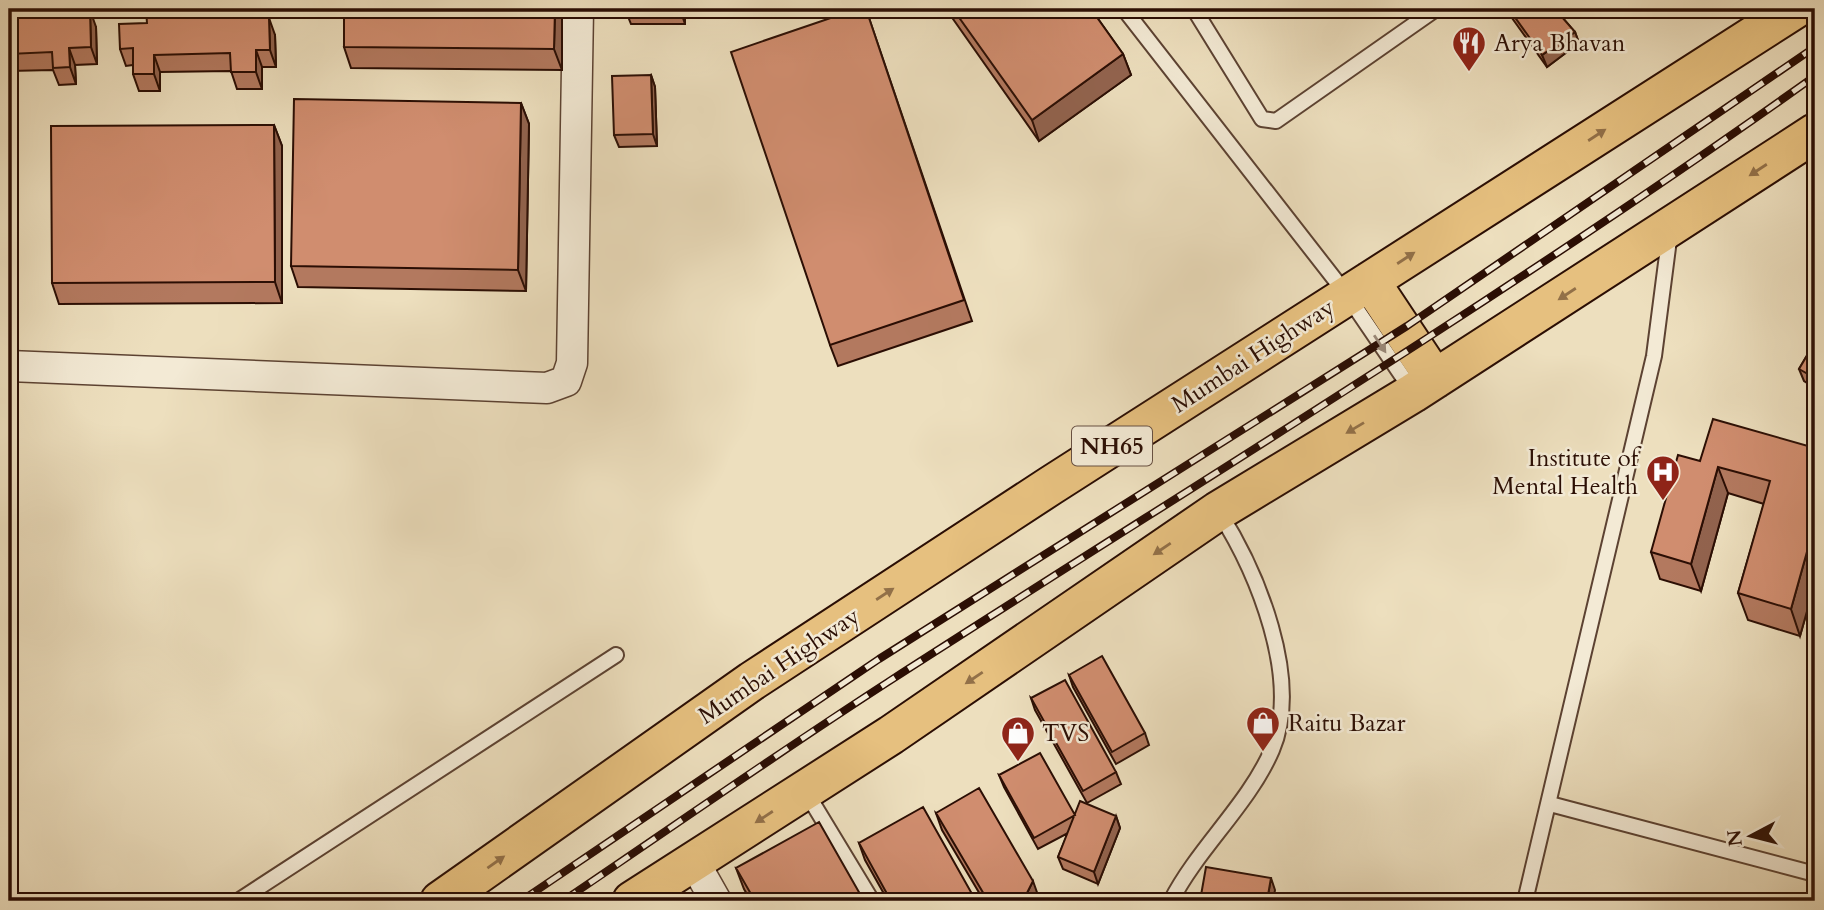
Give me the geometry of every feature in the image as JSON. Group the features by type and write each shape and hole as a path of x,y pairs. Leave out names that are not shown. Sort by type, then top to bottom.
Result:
{"highway":[{"name":"Mumbai Highway","path":"440,901 752,681 1358,288 1795,9"},
{"path":"632,901 805,790 1218,511 1424,386 1815,133"},
{"path":"1358,288 1424,386"}],"street":[{"path":"9,366 547,388 566,381 572,363 578,9"},
{"path":"694,863 716,901"}],"lane":[{"path":"1124,9 1358,288"},
{"path":"1194,9 1262,119 1276,121 1436,9"},
{"path":"1525,901 1654,356 1670,228"},
{"path":"1171,901 1272,750 1281,713 1278,659 1268,617 1241,546 1218,511"},
{"path":"238,901 616,654"},
{"path":"805,790 872,901"},
{"path":"1550,804 1815,874"}],"building":[{"path":"9,9 90,10 91,47 69,48 70,67 53,68 52,52 9,54"},
{"path":"146,9 249,9 249,18 269,18 270,50 256,50 256,72 231,72 230,53 154,55 154,74 133,74 133,48 120,49 119,24 147,23"},
{"path":"344,9 555,9 554,49 344,47"},
{"path":"857,9 866,9 964,300 830,345 731,52"},
{"path":"953,9 1091,9 1123,54 1032,120"},
{"path":"1509,9 1555,9 1575,32 1542,55"},
{"path":"651,75 653,134 614,135 612,76"},
{"path":"294,99 521,103 518,270 291,266"},
{"path":"274,125 275,282 52,283 51,126"},
{"path":"1815,342 1815,378 1799,369"},
{"path":"1713,419 1815,448 1815,523 1791,609 1738,593 1770,481 1718,467 1691,564 1651,552 1678,455 1700,461"},
{"path":"1102,656 1145,733 1112,752 1069,675"},
{"path":"1065,680 1116,772 1083,791 1031,698"},
{"path":"1040,753 1075,815 1034,838 999,775"},
{"path":"979,788 1033,881 1023,901 988,901 936,813"},
{"path":"1080,801 1116,816 1094,872 1058,857"},
{"path":"923,807 976,901 891,901 859,843"},
{"path":"819,822 864,901 755,901 736,868"},
{"path":"1206,867 1271,878 1267,901 1200,901"}],"railway":[{"path":"521,901 879,659 1407,326 1815,47"},
{"path":"563,901 888,682 1355,385 1587,233 1815,76"}],"place":[{"name":"Arya Bhavan","path":"1469,73"},
{"name":"Institute of Mental Health","path":"1663,502"},
{"name":"Raitu Bazar","path":"1263,753"},
{"name":"TVS","path":"1018,763"}]}
